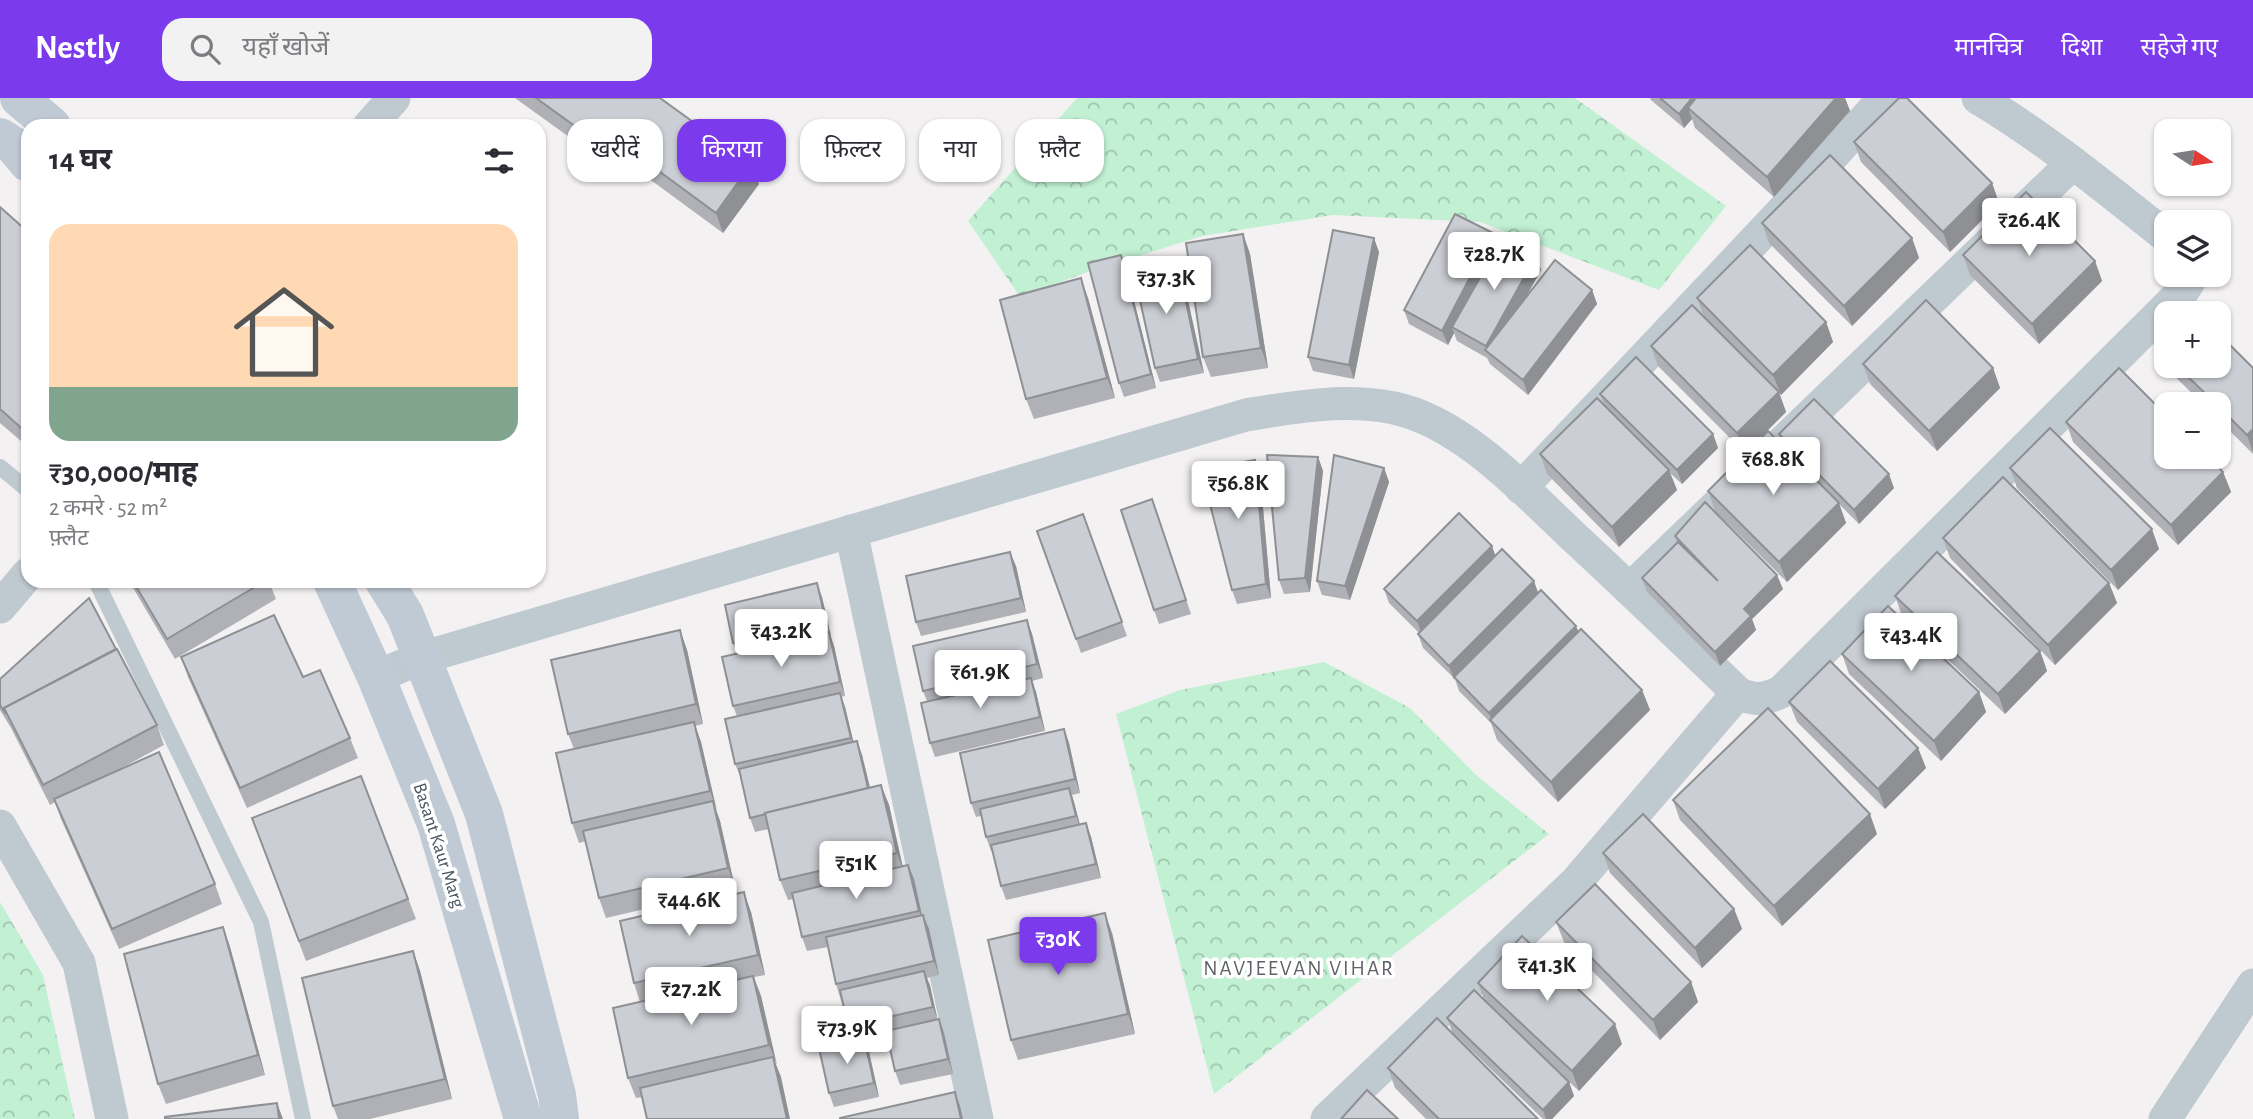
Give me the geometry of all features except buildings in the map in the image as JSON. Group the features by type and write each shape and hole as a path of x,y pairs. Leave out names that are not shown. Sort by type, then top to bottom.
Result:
{"main road":[{"path":"19,98 44,119"},
{"path":"0,137 13,145 21,155"},
{"name":"Basant Kaur Marg","path":"335,588 376,677 436,824 523,1119"},
{"path":"388,588 405,615 484,814 557,1094 560,1119"}],"street":[{"path":"375,119 394,98"},
{"path":"1521,488 1794,200 1884,98"},
{"path":"2000,103 2154,227"},
{"path":"1630,589 2073,163"},
{"path":"376,677 421,657 1246,415 1341,403 1394,408 1426,418 1461,437 1521,488 1738,693 1756,700 1766,699 1781,692 2186,287"},
{"path":"851,531 977,1119"},
{"path":"0,607 21,582"},
{"path":"1327,1119 1576,882 1738,693"},
{"path":"0,826 79,963 112,1119"},
{"path":"2165,1119 2249,1000"}],"lane":[{"path":"0,467 21,485"},
{"path":"99,588 261,922 303,1119"}],"green space":[{"path":"1077,98 1575,98 1726,206 1659,290 1480,222 1333,215 1202,236 1090,271 1020,297 968,221 1015,168 1015,182 1104,182 1104,119 1058,119"},
{"path":"1324,662 1410,708 1476,775 1549,834 1214,1094 1116,714 1180,690"},
{"path":"0,902 43,975 75,1119 0,1119"}],"district":[{"name":"NAVJEEVAN VIHAR","path":"1299,968"}]}
